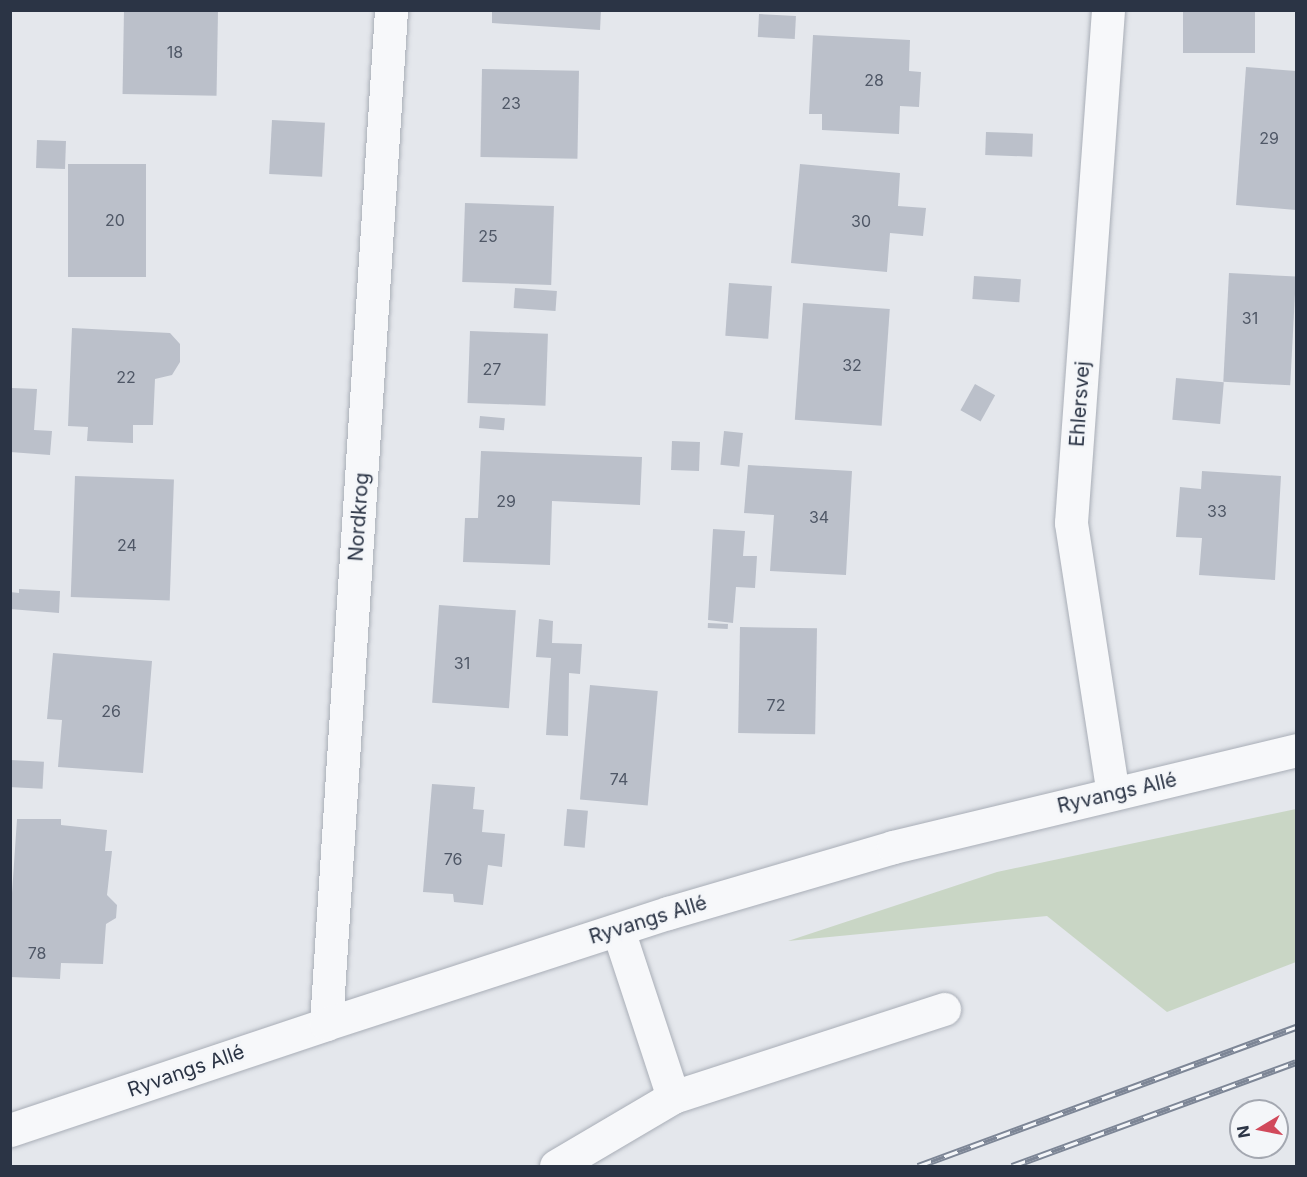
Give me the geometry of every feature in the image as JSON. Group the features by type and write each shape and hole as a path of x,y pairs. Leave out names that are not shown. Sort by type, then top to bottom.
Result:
{"street":[{"name":"Nordkrog","path":"326,1024 391,10"},
{"name":"Ehlersvej","path":"1108,10 1071,523 1113,794"},
{"name":"Ryvangs Allé","path":"10,1130 326,1024 618,930 893,847 1296,750"},
{"path":"618,930 673,1097"},
{"path":"556,1167 673,1097 944,1009"}],"green space":[{"path":"1296,809 1296,962 1167,1012 1047,916 788,941 997,872"}],"building":[{"path":"124,10 218,12 217,96 123,94"},
{"path":"492,10 601,10 600,30 492,23"},
{"path":"1183,10 1255,10 1255,53 1183,53"},
{"path":"759,14 796,16 795,39 758,37"},
{"path":"813,35 910,40 909,71 921,72 919,107 900,106 899,134 822,130 822,114 809,114"},
{"path":"1246,67 1296,71 1296,210 1236,205"},
{"path":"482,69 579,71 577,159 480,157"},
{"path":"272,120 325,123 322,177 269,174"},
{"path":"986,132 1033,134 1032,157 985,155"},
{"path":"37,140 66,141 65,169 36,168"},
{"path":"68,164 146,164 146,277 68,277"},
{"path":"800,164 900,173 898,206 926,208 923,236 890,233 887,272 791,263"},
{"path":"465,203 554,206 551,285 462,282"},
{"path":"1229,273 1296,277 1290,385 1223,382"},
{"path":"974,276 1021,279 1019,302 972,299"},
{"path":"729,283 772,286 768,339 725,336"},
{"path":"515,288 557,291 556,311 514,308"},
{"path":"803,303 890,309 882,426 795,420"},
{"path":"72,328 170,333 180,344 180,362 172,375 155,379 153,425 133,425 133,443 87,441 88,427 68,426"},
{"path":"470,331 548,334 545,406 467,403"},
{"path":"1176,378 1224,382 1220,424 1172,420"},
{"path":"975,384 995,395 981,421 960,410"},
{"path":"12,388 37,389 34,430 52,431 50,455 10,452"},
{"path":"480,416 505,418 504,430 479,428"},
{"path":"724,431 743,433 739,467 720,465"},
{"path":"672,441 700,442 699,471 671,470"},
{"path":"481,451 642,457 640,505 552,501 550,565 463,562 465,518 478,518"},
{"path":"748,465 852,471 846,575 770,571 774,515 744,513"},
{"path":"1202,471 1281,476 1275,580 1199,575 1202,538 1176,537 1180,487 1201,489"},
{"path":"75,476 174,479 170,600 71,597"},
{"path":"713,529 745,531 743,556 757,556 755,588 736,587 733,623 708,620"},
{"path":"19,589 60,591 59,613 10,609 10,592 19,593"},
{"path":"439,605 516,610 509,708 432,703"},
{"path":"539,619 553,621 552,643 582,644 580,674 569,673 568,736 546,735 551,658 536,657"},
{"path":"708,623 728,624 728,629 708,628"},
{"path":"740,627 817,628 815,734 738,733"},
{"path":"53,653 152,661 143,773 58,767 62,720 47,719"},
{"path":"590,685 658,691 648,805 580,800"},
{"path":"10,760 44,762 43,789 10,787"},
{"path":"432,784 475,787 473,809 484,810 482,832 505,834 502,867 488,865 483,905 454,902 453,894 423,892"},
{"path":"567,809 588,811 585,848 564,846"},
{"path":"17,819 61,819 61,825 107,830 105,851 112,851 107,895 117,905 116,918 106,924 103,964 61,963 60,979 10,977 10,923"}],"railway":[{"path":"918,1166 1296,1027"},
{"path":"1012,1166 1296,1062"}]}
